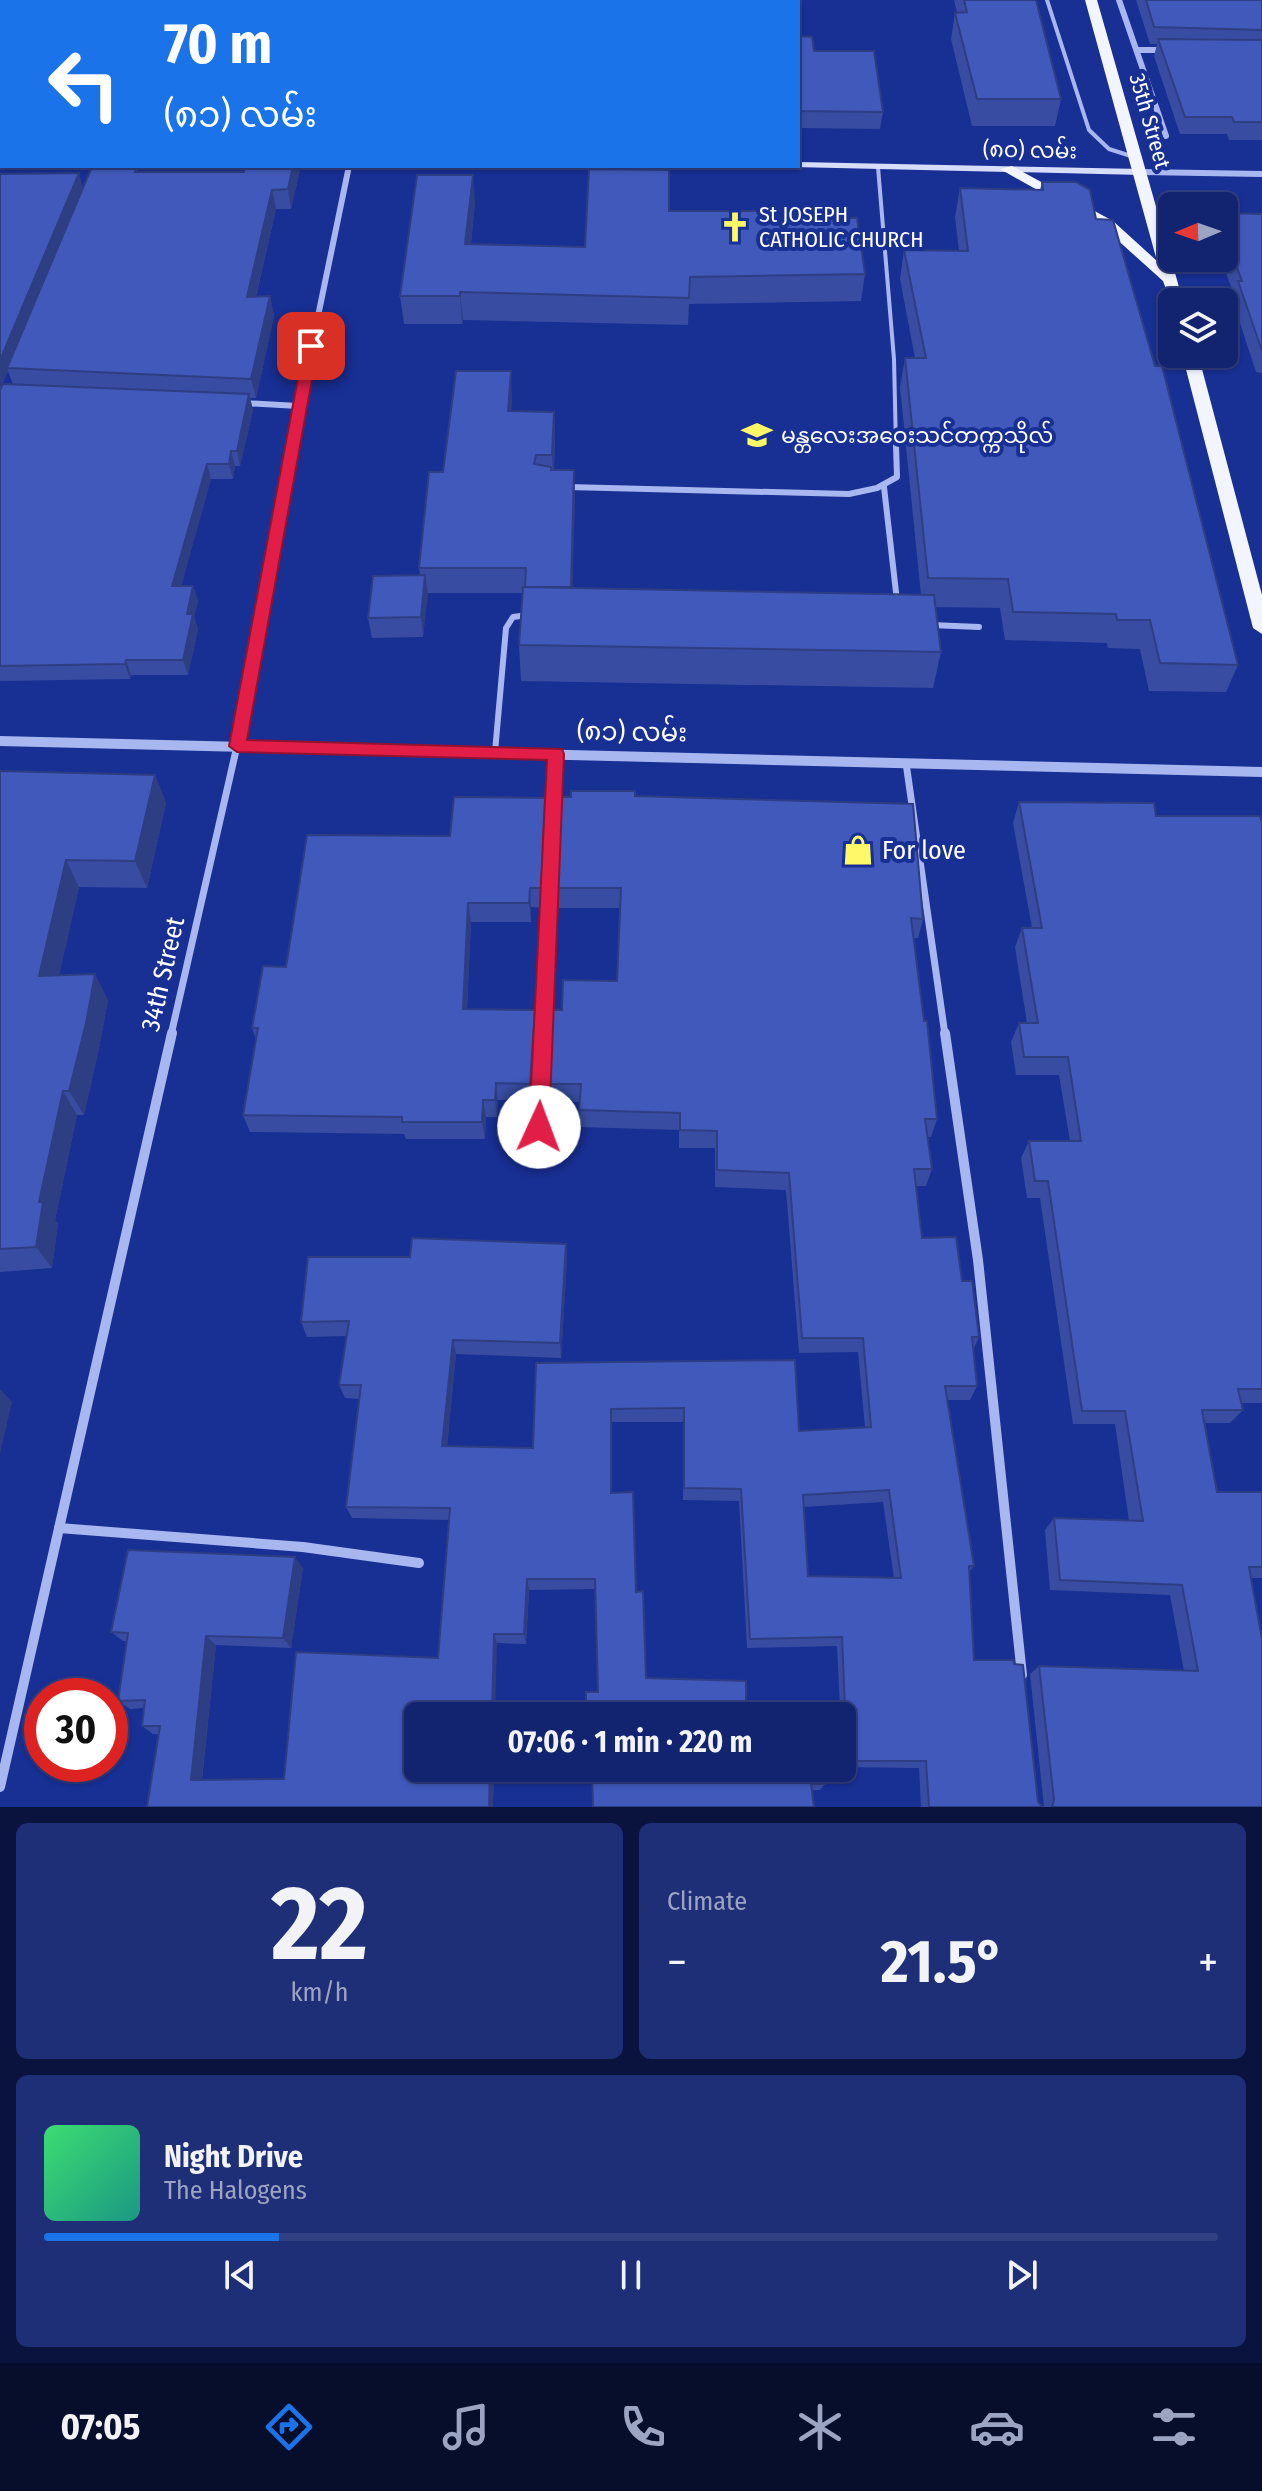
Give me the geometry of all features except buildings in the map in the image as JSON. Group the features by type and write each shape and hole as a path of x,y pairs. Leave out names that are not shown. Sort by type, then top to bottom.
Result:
{"main road":[{"name":"35th Street","path":"1091,0 1172,288"},
{"name":"(၈၀) လမ်း","path":"800,165 1007,169 1138,159"},
{"path":"1007,169 1108,224 1170,280"},
{"path":"1194,368 1262,628"}],"street":[{"path":"1119,0 1166,136"},
{"path":"1138,50 1169,50"},
{"name":"(၈၀) လမ်း","path":"1138,159 1262,174"},
{"name":"34th Street","path":"0,1787 237,746 298,406 349,168"},
{"path":"237,403 298,406"},
{"name":"(၈၁) လမ်း","path":"0,741 1262,772"},
{"path":"539,1127 556,754"},
{"path":"906,763 978,1260 1023,1682"},
{"path":"59,1528 303,1547 419,1563"}],"lane":[{"path":"1047,0 1089,130 1109,149 1138,159"},
{"path":"556,486 841,495 884,487 897,477 894,359 878,167"},
{"path":"884,487 898,609"},
{"path":"495,752 506,628 513,617 538,615"},
{"path":"915,624 979,627"}],"place":[{"name":"St JOSEPH CATHOLIC CHURCH","path":"735,227"},
{"name":"မန္တလေးအဝေးသင်တက္ကသိုလ်","path":"757,435"},
{"name":"For love","path":"858,850"}],"route":[{"path":"311,346 237,746 556,754 539,1127"}]}
